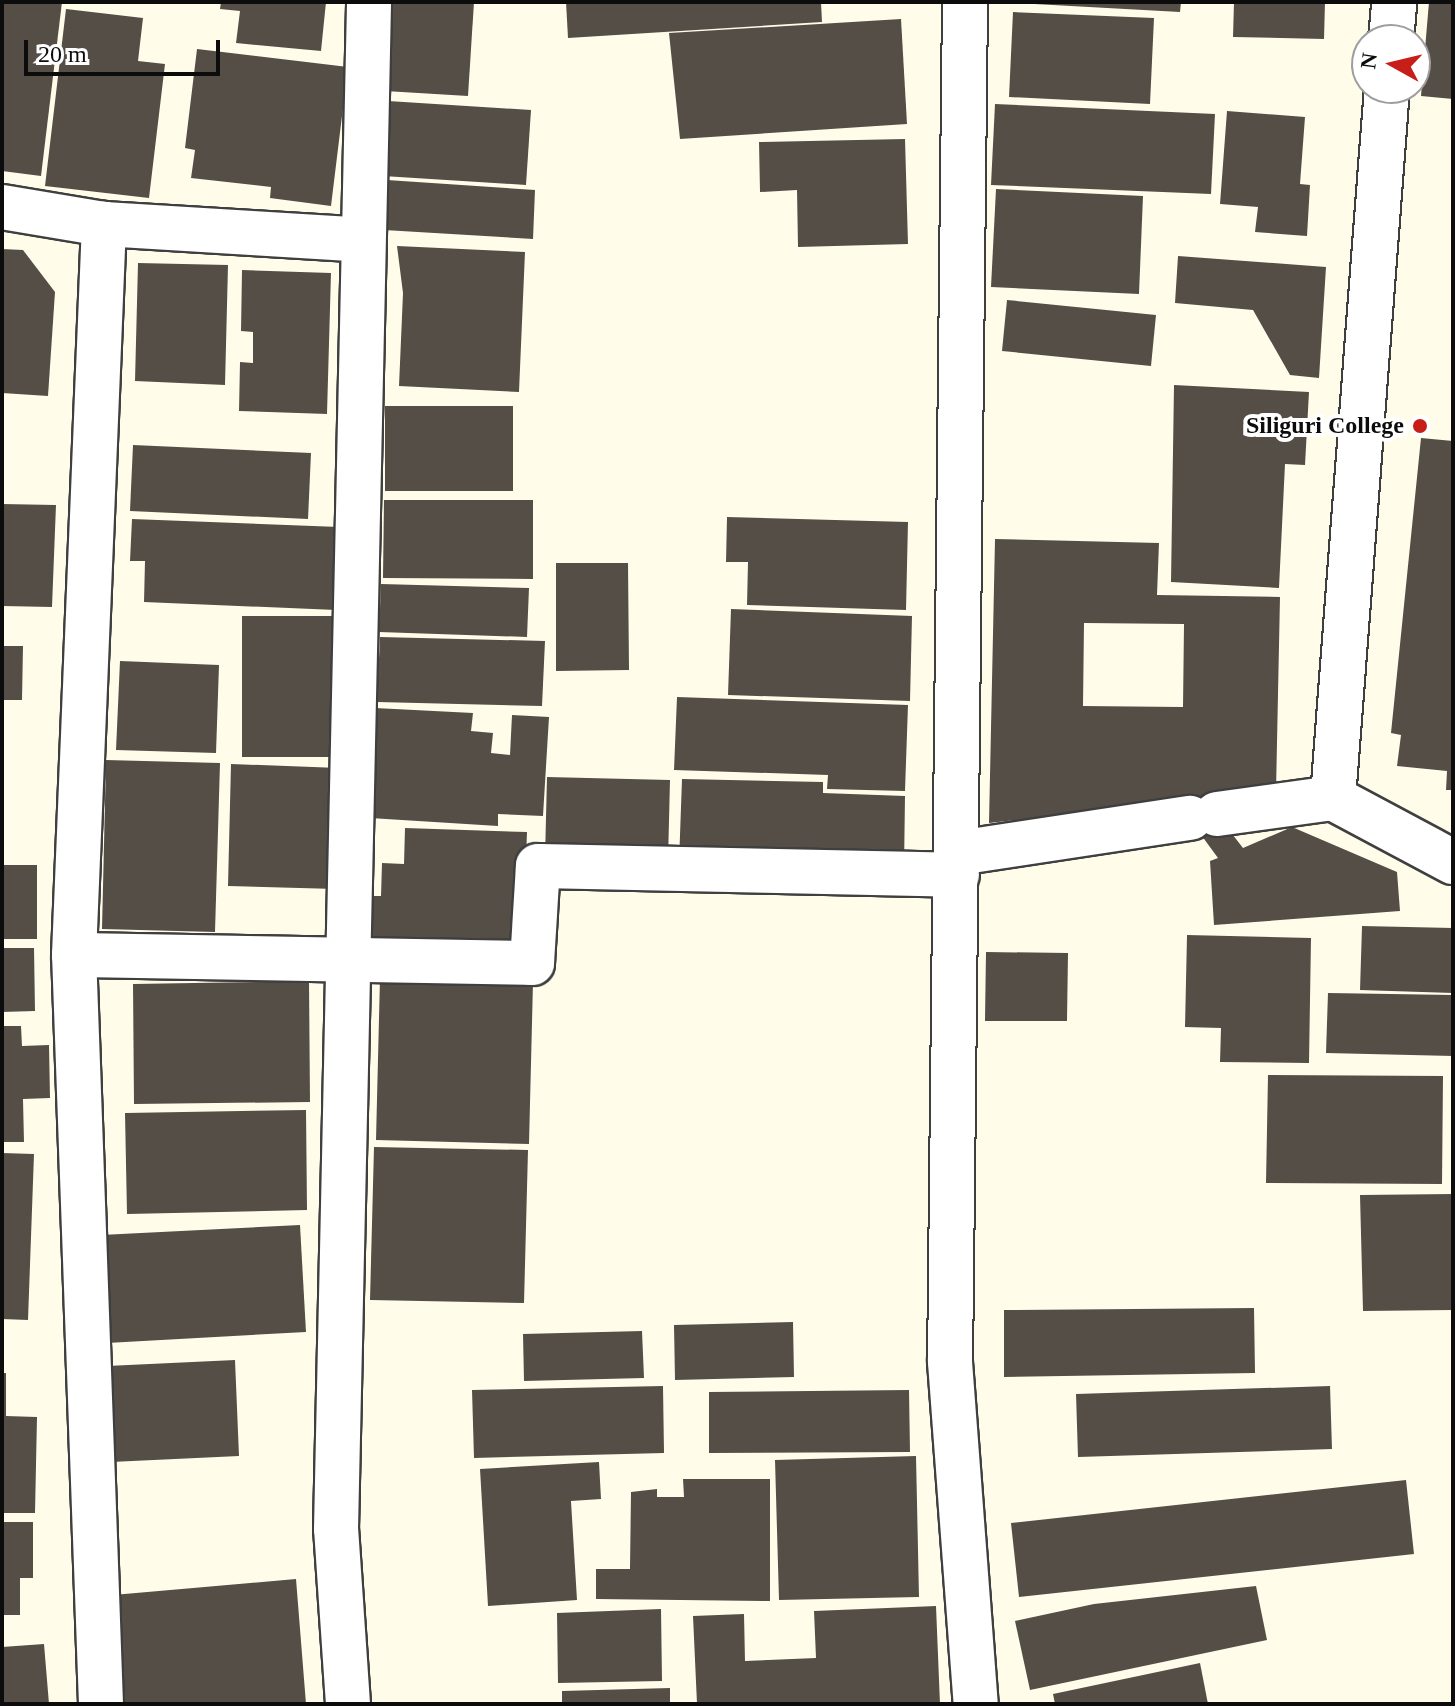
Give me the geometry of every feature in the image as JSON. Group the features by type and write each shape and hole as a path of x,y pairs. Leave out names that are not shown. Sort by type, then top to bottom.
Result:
{"street":[{"path":"348,1704 336,1529 352,960 369,2"},
{"path":"965,2 950,1362 976,1704"},
{"path":"1392,24 1394,2"},
{"path":"1333,798 1386,104"},
{"path":"2,207 104,224 363,240"},
{"path":"101,1704 74,955 104,224"},
{"path":"74,955 532,963 538,866 957,864 1203,816 1333,798 1453,862"}],"building":[{"path":"2,2 62,2 41,176 2,171"},
{"path":"221,2 326,2 321,51 236,43 240,11 220,9"},
{"path":"391,2 474,2 468,96 385,91"},
{"path":"566,2 821,2 822,22 568,38"},
{"path":"1000,2 1181,2 1180,12"},
{"path":"1234,2 1325,2 1324,39 1233,37"},
{"path":"1429,2 1453,2 1453,99 1431,97 1431,24 1427,24"},
{"path":"66,9 143,18 138,61 165,64 149,198 45,186"},
{"path":"1013,12 1154,18 1150,104 1009,97"},
{"path":"901,19 907,124 680,139 669,33"},
{"path":"197,49 348,67 331,206 270,198 271,187 191,178 195,150 185,148"},
{"path":"388,101 531,110 526,185 383,176"},
{"path":"995,104 1215,114 1211,194 991,185"},
{"path":"1227,111 1305,117 1300,184 1310,185 1307,236 1255,232 1258,207 1220,204"},
{"path":"905,139 908,244 798,247 797,190 760,192 759,142"},
{"path":"387,180 535,190 533,239 384,230"},
{"path":"996,189 1143,196 1139,294 991,287"},
{"path":"397,246 525,252 519,392 399,386 403,293"},
{"path":"2,249 23,250 55,292 48,396 2,393"},
{"path":"1178,256 1326,267 1319,378 1290,375 1253,310 1175,303"},
{"path":"138,263 228,265 225,385 135,381"},
{"path":"242,270 331,273 327,414 239,411 240,362 253,363 253,332 241,331"},
{"path":"1007,300 1156,315 1151,366 1002,351"},
{"path":"1174,385 1309,392 1305,465 1285,464 1279,588 1171,582"},
{"path":"385,406 513,406 513,491 385,491"},
{"path":"1421,438 1453,441 1453,790 1446,790 1447,771 1397,766 1401,735 1391,733"},
{"path":"133,445 311,453 308,519 130,511"},
{"path":"384,500 533,500 533,579 383,578"},
{"path":"2,504 56,505 52,607 2,606"},
{"path":"727,517 908,522 906,610 747,605 748,562 726,562"},
{"path":"132,519 339,527 336,610 144,602 145,561 130,561"},
{"path":"995,539 1159,543 1157,595 1280,597 1276,792 1205,799 1243,848 1292,827 1397,872 1400,911 1214,925 1210,861 1218,858 1177,802 989,823","holes":["1084,623 1184,624 1183,707 1083,706"]},
{"path":"556,563 628,563 629,670 556,671"},
{"path":"381,584 529,588 527,637 379,632"},
{"path":"731,609 912,616 910,701 728,695"},
{"path":"242,616 333,616 333,757 242,757"},
{"path":"380,637 545,641 542,706 377,702"},
{"path":"2,646 23,646 22,700 2,700"},
{"path":"120,661 219,665 216,753 116,750"},
{"path":"677,697 908,705 905,791 827,789 828,775 674,770"},
{"path":"375,708 473,713 471,731 493,733 491,753 510,755 512,715 549,717 543,816 498,814 498,826 370,818"},
{"path":"106,760 220,763 215,932 102,929"},
{"path":"231,764 339,768 336,889 228,886"},
{"path":"547,777 670,780 668,861 545,858"},
{"path":"682,779 823,782 823,793 905,796 904,869 679,863"},
{"path":"405,828 527,832 523,948 370,944 371,896 381,896 382,863 404,864"},
{"path":"2,865 37,865 37,939 2,939"},
{"path":"1362,926 1453,928 1453,993 1360,990"},
{"path":"1187,935 1311,938 1309,1063 1220,1062 1221,1028 1185,1027"},
{"path":"2,948 34,948 35,1011 2,1012"},
{"path":"986,952 1068,953 1067,1021 985,1021"},
{"path":"380,978 533,982 529,1144 376,1140"},
{"path":"309,981 310,1102 134,1104 133,984"},
{"path":"1328,993 1453,995 1453,1056 1326,1053"},
{"path":"2,1026 21,1026 22,1046 49,1045 50,1098 23,1099 24,1142 2,1142"},
{"path":"1268,1075 1443,1076 1442,1184 1266,1183"},
{"path":"306,1110 307,1210 127,1214 125,1113"},
{"path":"374,1147 528,1150 524,1303 370,1300"},
{"path":"2,1153 34,1154 28,1320 2,1319"},
{"path":"1453,1194 1453,1310 1363,1311 1360,1195"},
{"path":"300,1225 306,1332 107,1343 101,1235"},
{"path":"1254,1308 1255,1373 1004,1377 1004,1310"},
{"path":"793,1322 794,1377 675,1380 674,1325"},
{"path":"642,1331 644,1378 524,1381 523,1334"},
{"path":"235,1360 239,1456 111,1462 107,1366"},
{"path":"2,1373 6,1373 6,1416 37,1417 35,1513 2,1513"},
{"path":"663,1386 664,1453 474,1458 472,1390"},
{"path":"1330,1386 1332,1449 1078,1457 1076,1394"},
{"path":"909,1390 910,1452 709,1453 709,1392"},
{"path":"916,1456 919,1597 779,1600 775,1460"},
{"path":"599,1462 601,1499 571,1501 577,1600 488,1606 480,1469"},
{"path":"683,1479 770,1479 770,1601 596,1599 596,1569 630,1569 631,1492 657,1489 657,1497 684,1497"},
{"path":"1406,1480 1414,1554 1019,1597 1011,1523"},
{"path":"2,1522 33,1522 33,1578 20,1578 20,1615 2,1615"},
{"path":"296,1579 306,1704 123,1704 113,1595"},
{"path":"1256,1586 1267,1640 1030,1690 1015,1621 1094,1604"},
{"path":"936,1606 940,1704 697,1704 693,1616 744,1614 745,1661 816,1658 814,1611"},
{"path":"661,1609 662,1681 558,1683 557,1613"},
{"path":"44,1644 49,1704 2,1704 2,1647"},
{"path":"1200,1663 1208,1704 1055,1704 1053,1694"},
{"path":"670,1688 670,1704 562,1704 562,1691"}],"place":[{"name":"Siliguri College","path":"1420,426"}]}
